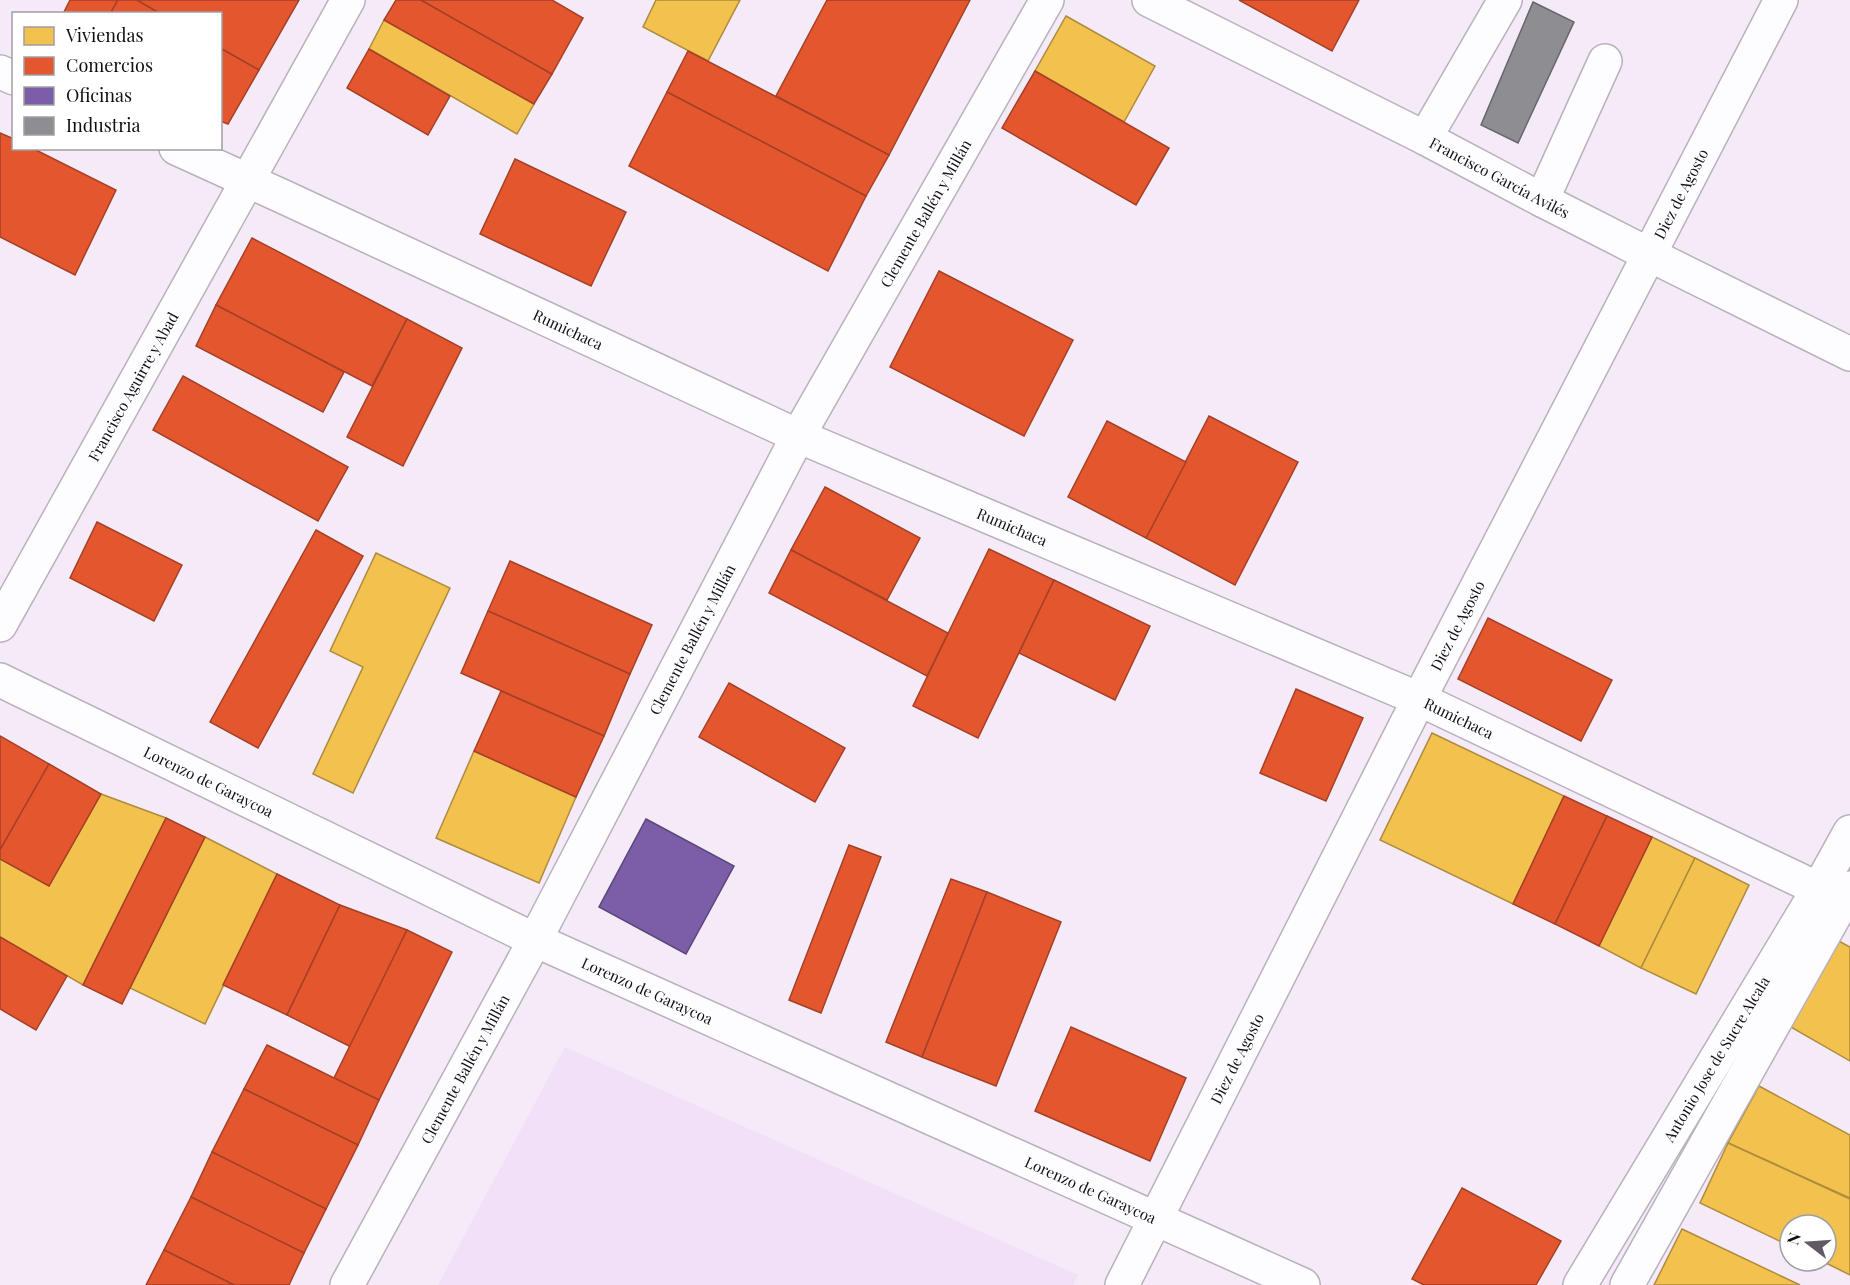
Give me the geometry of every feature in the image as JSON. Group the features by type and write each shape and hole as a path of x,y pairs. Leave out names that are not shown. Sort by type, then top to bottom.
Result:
{"street":[{"name":"Francisco Aguirre y Abad","path":"0,592 240,177 266,149 348,0"},
{"name":"Clemente Ballén y Millán","path":"347,1285 536,940 798,436 1047,0"},
{"name":"Francisco García Avilés","path":"1149,0 1850,354"},
{"path":"1425,138 1505,0"},
{"name":"Diez de Agosto","path":"1122,1285 1419,699 1781,0"},
{"path":"1542,200 1605,61"},
{"name":"Rumichaca","path":"180,150 798,436 1419,699 1840,895"},
{"name":"Francisco Aguirre y Abad","path":"0,625 240,177"},
{"name":"Lorenzo de Garaycoa","path":"0,680 536,940 1303,1285"},
{"name":"Antonio Jose de Sucre Alcala","path":"1627,1285 1840,895 1850,832"},
{"name":"Antonio Jose de Sucre Alcala","path":"1580,1285 1840,895"}],"shaded area":[{"path":"565,1047 1078,1275 1073,1285 438,1285"}],"building: Viviendas":[{"path":"656,0 740,0 708,61 643,27"},
{"path":"1066,16 1155,66 1124,122 1035,71"},
{"path":"384,20 534,104 517,134 369,49"},
{"path":"376,553 450,588 353,793 313,774 363,667 330,651"},
{"path":"1432,733 1564,796 1513,904 1380,840"},
{"path":"474,751 576,797 539,883 436,838"},
{"path":"101,794 166,818 83,985 0,937 0,859 49,886"},
{"path":"205,837 277,874 205,1024 130,988"},
{"path":"1652,837 1695,858 1641,968 1599,946"},
{"path":"1695,858 1749,885 1696,994 1641,968"},
{"path":"1837,940 1850,947 1850,1061 1789,1026"},
{"path":"1759,1086 1850,1135 1850,1198 1728,1143"},
{"path":"1728,1143 1850,1199 1850,1275 1838,1269 1838,1213 1778,1213 1778,1240 1700,1203"},
{"path":"1682,1229 1800,1285 1654,1285"}],"building: Comercios":[{"path":"70,0 118,0 111,12 64,12"},
{"path":"118,0 137,0 156,11 156,12 111,12"},
{"path":"137,0 299,0 259,70 222,49 222,12 158,12"},
{"path":"396,0 421,0 552,74 534,104 384,20"},
{"path":"421,0 552,0 583,18 552,74"},
{"path":"827,0 970,0 889,155 776,96"},
{"path":"1239,0 1359,0 1332,51"},
{"path":"222,49 259,70 228,124 222,122"},
{"path":"369,49 450,96 428,135 347,88"},
{"path":"688,51 889,155 866,196 667,92"},
{"path":"1035,71 1169,148 1136,205 1002,128"},
{"path":"667,92 866,196 828,271 629,166"},
{"path":"0,133 12,138 12,150 36,150 116,190 75,275 0,237"},
{"path":"515,159 626,212 591,286 480,234"},
{"path":"252,238 407,319 372,386 216,305"},
{"path":"939,271 1073,340 1024,436 890,367"},
{"path":"216,305 344,372 323,412 196,346"},
{"path":"407,319 462,348 403,466 347,437"},
{"path":"183,376 348,467 318,521 153,430"},
{"path":"1209,416 1298,462 1235,585 1146,538"},
{"path":"1107,421 1186,462 1146,538 1068,497"},
{"path":"825,487 920,538 887,600 791,550"},
{"path":"97,522 182,565 154,621 70,578"},
{"path":"316,530 363,556 258,748 210,722"},
{"path":"989,549 1054,580 978,738 913,706"},
{"path":"791,550 948,633 927,676 769,593"},
{"path":"510,561 652,625 630,674 488,611"},
{"path":"1054,580 1150,626 1115,700 1019,653"},
{"path":"488,611 630,674 604,736 461,673"},
{"path":"1488,618 1612,680 1581,741 1458,679"},
{"path":"729,683 845,748 815,802 699,737"},
{"path":"1296,689 1363,718 1326,801 1260,773"},
{"path":"501,691 604,736 576,797 474,751"},
{"path":"0,736 49,764 0,850"},
{"path":"49,764 101,794 49,886 0,859 0,850"},
{"path":"1564,796 1607,816 1555,924 1513,904"},
{"path":"1607,816 1652,837 1599,946 1555,924"},
{"path":"166,818 205,837 122,1004 83,985"},
{"path":"849,845 881,857 821,1013 789,1000"},
{"path":"277,874 340,905 287,1015 223,985"},
{"path":"951,879 987,892 922,1057 886,1042"},
{"path":"987,892 1061,922 996,1086 922,1057"},
{"path":"340,905 407,930 351,1047 287,1015"},
{"path":"407,930 452,952 379,1100 334,1078"},
{"path":"0,937 67,976 36,1030 0,1009"},
{"path":"1071,1027 1186,1078 1150,1161 1035,1111"},
{"path":"267,1045 379,1100 358,1145 244,1089"},
{"path":"244,1089 358,1145 326,1209 212,1152"},
{"path":"212,1152 326,1209 304,1253 191,1197"},
{"path":"1462,1188 1561,1241 1536,1285 1424,1285 1412,1279"},
{"path":"191,1197 304,1253 289,1285 234,1285 164,1250"},
{"path":"164,1250 234,1285 146,1285"}],"building: Oficinas":[{"path":"646,819 734,866 686,954 599,907"}],"building: Industria":[{"path":"1533,2 1574,22 1518,143 1481,125"}]}
